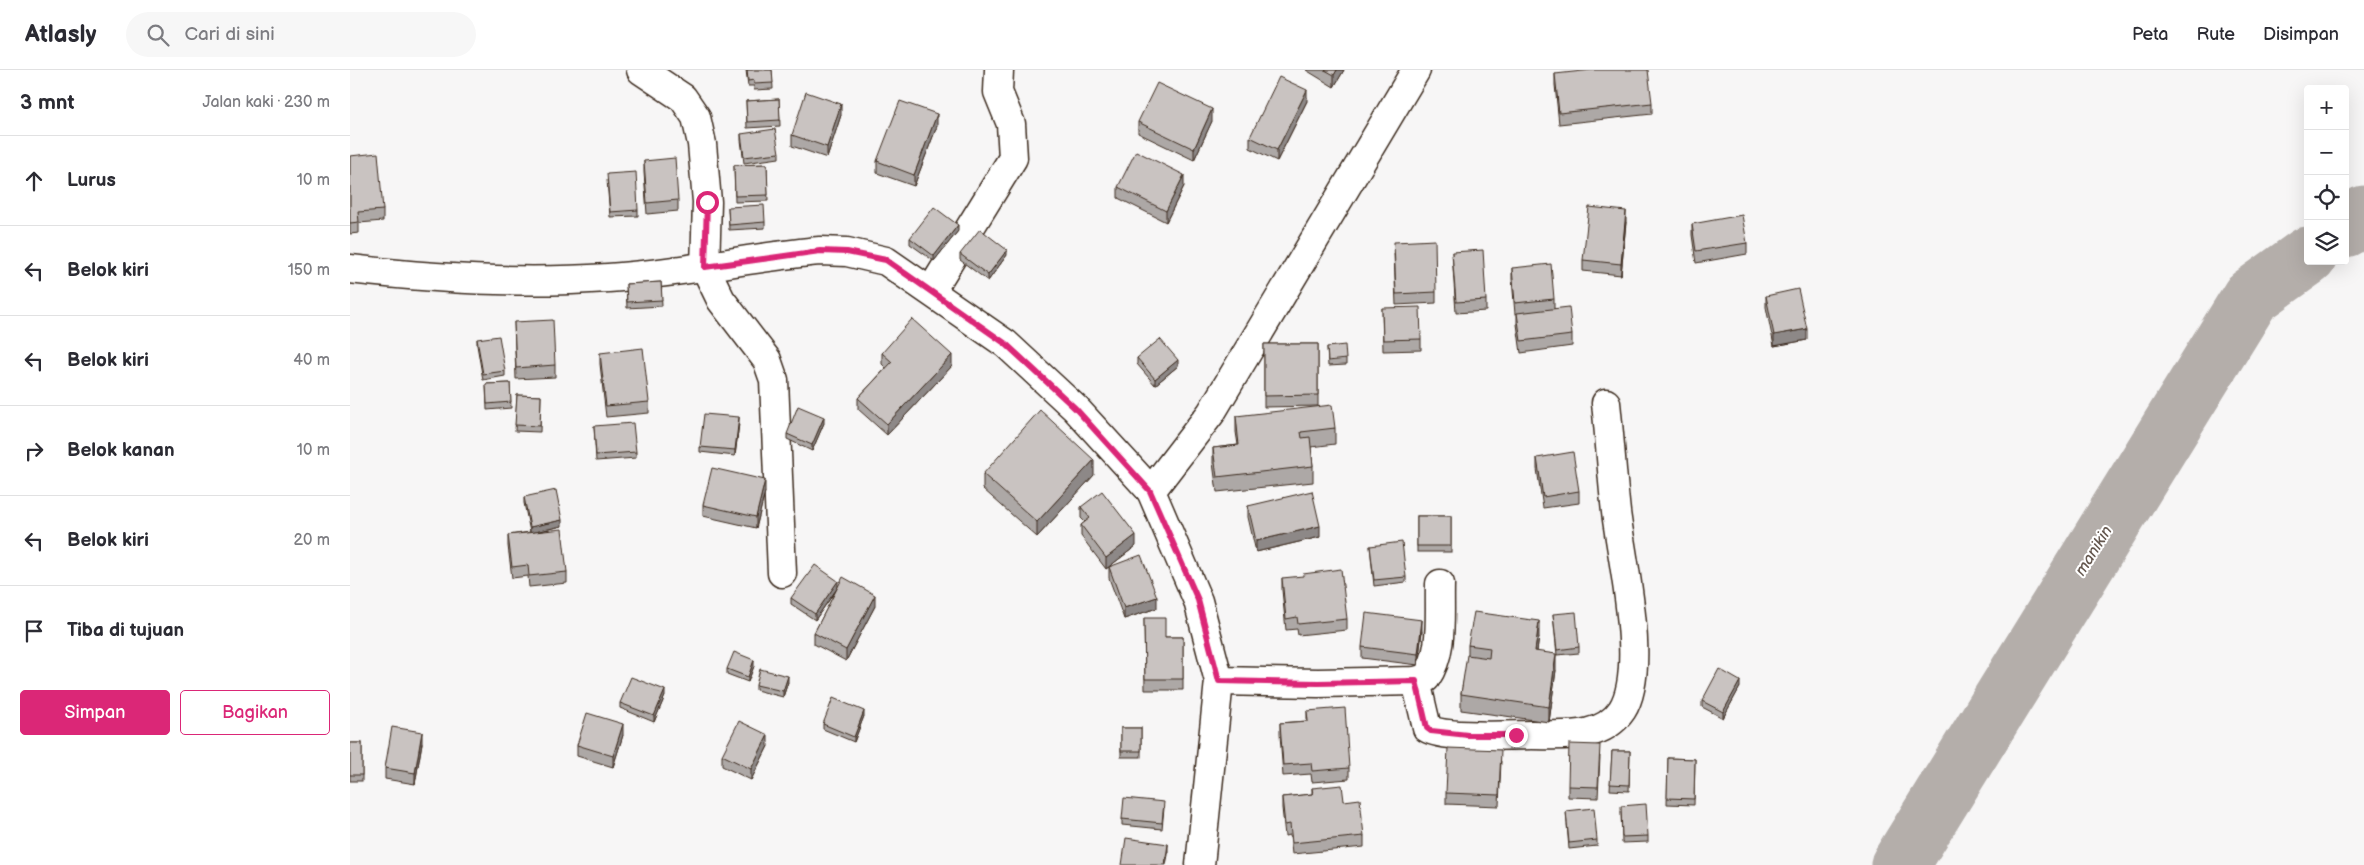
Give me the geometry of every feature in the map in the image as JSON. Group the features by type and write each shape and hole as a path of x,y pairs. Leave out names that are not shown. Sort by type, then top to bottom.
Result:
{"street":[{"path":"642,70 683,98 696,117 702,144 707,202 705,267 721,300 767,360 774,380 782,573"},
{"path":"931,291 1014,158 1011,124 998,92 999,70"},
{"path":"1150,491 1211,413 1416,70"},
{"path":"350,268 470,280 524,281 608,278 705,267 795,253 820,251 847,252 886,260 931,291 1006,344 1076,409 1150,491 1198,600 1219,681 1200,865"},
{"path":"1416,681 1427,728 1436,732 1497,735 1595,732 1606,726 1621,711 1631,692 1634,668 1629,604 1616,513 1606,403"},
{"path":"1219,681 1318,683 1416,681 1426,678 1432,670 1437,654 1440,584"}],"building":[{"path":"747,70 772,70 773,83 754,84 754,80 748,81"},
{"path":"1325,70 1337,70 1334,75"},
{"path":"1592,70 1648,70 1652,103 1559,113 1555,74"},
{"path":"1279,77 1307,90 1277,150 1250,137"},
{"path":"1157,83 1212,109 1194,149 1138,122"},
{"path":"806,92 841,104 827,147 792,135"},
{"path":"779,99 780,120 747,122 746,101"},
{"path":"900,101 937,114 914,175 877,161"},
{"path":"775,129 779,153 744,157 741,134"},
{"path":"1136,151 1184,175 1166,211 1118,187"},
{"path":"378,153 383,210 358,212 359,222 350,223 350,156"},
{"path":"675,158 678,200 647,203 644,161"},
{"path":"767,164 768,195 735,196 734,165"},
{"path":"636,172 638,210 610,212 607,174"},
{"path":"764,205 765,222 729,225 728,207"},
{"path":"934,207 958,225 934,256 910,238"},
{"path":"1589,207 1626,211 1621,264 1583,260"},
{"path":"1742,215 1747,243 1696,251 1692,224"},
{"path":"980,229 1007,250 988,275 960,254"},
{"path":"1435,240 1436,292 1396,294 1394,242"},
{"path":"1483,250 1486,300 1456,302 1452,252"},
{"path":"1551,264 1554,299 1515,303 1512,268"},
{"path":"661,282 662,300 627,302 626,284"},
{"path":"1798,289 1807,329 1774,335 1766,296"},
{"path":"1420,307 1421,339 1383,340 1382,308"},
{"path":"1569,307 1572,335 1521,341 1517,313"},
{"path":"912,319 952,355 887,424 858,398 892,362 882,353"},
{"path":"553,320 555,365 516,368 514,322"},
{"path":"499,336 505,371 483,374 477,339"},
{"path":"1160,339 1178,360 1155,379 1137,358"},
{"path":"1264,344 1318,344 1318,395 1264,396"},
{"path":"1345,345 1346,359 1328,361 1327,347"},
{"path":"643,348 649,402 606,406 600,353"},
{"path":"510,383 511,402 487,404 486,384"},
{"path":"517,395 541,396 540,426 515,425"},
{"path":"1332,405 1335,428 1301,432 1302,438 1310,437 1313,466 1217,477 1213,448 1239,445 1236,416"},
{"path":"798,406 824,417 812,445 787,434"},
{"path":"1040,410 1094,460 1037,522 983,474"},
{"path":"704,414 739,417 735,450 700,447"},
{"path":"633,423 636,452 596,455 594,426"},
{"path":"1573,452 1579,491 1543,497 1537,458"},
{"path":"712,468 765,480 756,517 703,505"},
{"path":"556,490 562,520 530,527 524,497"},
{"path":"1102,491 1136,535 1106,558 1081,525 1090,518 1081,507"},
{"path":"1312,491 1320,526 1256,541 1248,506"},
{"path":"1417,516 1451,516 1451,546 1417,546"},
{"path":"562,529 567,572 529,576 528,565 512,567 508,535"},
{"path":"1402,542 1406,577 1374,580 1370,546"},
{"path":"1141,555 1157,597 1124,608 1109,567"},
{"path":"815,565 838,581 815,614 791,598"},
{"path":"1341,569 1347,619 1298,624 1297,617 1286,619 1282,578"},
{"path":"843,577 875,595 846,650 814,633"},
{"path":"1474,612 1539,621 1535,651 1556,654 1549,707 1461,694 1467,655 1489,658 1490,648 1468,645"},
{"path":"1576,612 1579,647 1557,650 1553,614"},
{"path":"1366,613 1422,620 1418,654 1362,647"},
{"path":"1144,618 1165,618 1165,637 1183,637 1183,679 1145,679"},
{"path":"734,652 754,660 748,677 727,669"},
{"path":"760,669 788,676 783,691 756,685"},
{"path":"1719,669 1740,681 1723,712 1702,701"},
{"path":"631,677 665,690 654,716 620,703"},
{"path":"833,698 864,711 854,737 823,724"},
{"path":"1345,708 1349,768 1312,771 1311,763 1283,765 1280,723 1308,721 1307,711"},
{"path":"587,713 623,724 613,756 577,745"},
{"path":"739,721 768,735 751,769 722,755"},
{"path":"392,727 422,732 415,773 385,768"},
{"path":"1121,728 1141,728 1141,751 1121,751"},
{"path":"350,743 362,743 362,775 350,775"},
{"path":"1569,744 1600,745 1598,787 1568,786"},
{"path":"1448,748 1501,750 1499,795 1446,793"},
{"path":"1612,751 1630,751 1629,785 1610,784"},
{"path":"1668,758 1695,759 1694,799 1667,798"},
{"path":"1342,785 1344,801 1360,799 1364,836 1292,843 1290,824 1285,825 1282,797 1313,794 1312,788"},
{"path":"1124,798 1164,802 1162,823 1122,819"},
{"path":"1646,804 1648,836 1622,837 1621,806"},
{"path":"1594,808 1597,840 1569,843 1566,811"},
{"path":"1126,838 1168,844 1165,865 1122,865"}],"waterway":[{"name":"manikin","path":"2349,225 2364,215"},
{"name":"manikin","path":"1900,865 2251,297 2304,259"}],"route":[{"path":"707,202 705,267 820,251 847,252 886,260 1006,344 1076,409 1150,491 1198,600 1219,681 1318,683 1416,681 1427,728 1431,731 1468,735 1516,735"}]}
